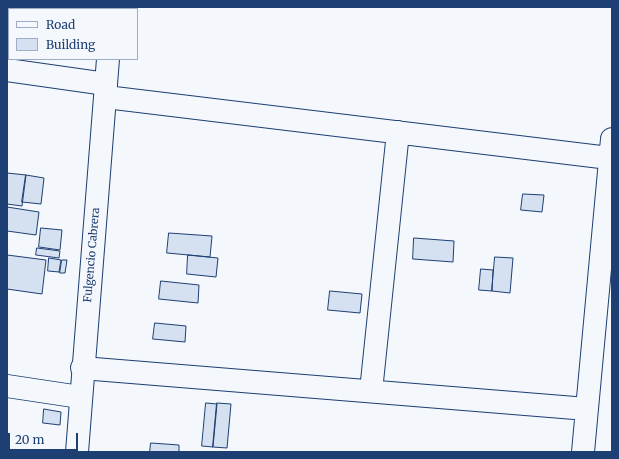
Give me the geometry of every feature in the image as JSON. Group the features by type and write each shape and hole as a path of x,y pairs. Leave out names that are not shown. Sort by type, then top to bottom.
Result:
{"street":[{"name":"Fulgencio Cabrera","path":"77,452 82,368 108,60"},
{"path":"7,70 106,90 398,132 610,148 583,452"},
{"path":"370,390 398,132"},
{"path":"82,368 370,390 587,409"},
{"path":"7,386 80,397"}],"building":[{"path":"7,173 26,175 22,206 7,204"},
{"path":"26,175 44,178 41,204 22,202"},
{"path":"523,194 544,195 542,212 521,210"},
{"path":"7,207 39,212 36,235 7,231"},
{"path":"41,228 62,230 60,250 39,247"},
{"path":"169,233 212,236 210,257 167,253"},
{"path":"414,238 454,241 453,262 413,259"},
{"path":"37,248 60,251 59,258 36,255"},
{"path":"7,255 46,260 42,294 7,289"},
{"path":"188,255 218,258 216,277 187,274"},
{"path":"495,257 513,258 510,293 492,291"},
{"path":"49,258 61,260 59,272 48,271"},
{"path":"62,260 67,260 65,273 60,273"},
{"path":"481,269 493,270 492,291 479,290"},
{"path":"161,281 199,285 198,303 159,299"},
{"path":"330,291 362,294 360,313 328,310"},
{"path":"155,323 186,326 185,342 153,339"},
{"path":"206,403 217,404 213,447 202,446"},
{"path":"217,403 231,404 227,448 213,447"},
{"path":"44,409 61,412 60,425 43,423"},
{"path":"151,443 179,445 179,452 150,452"}]}
